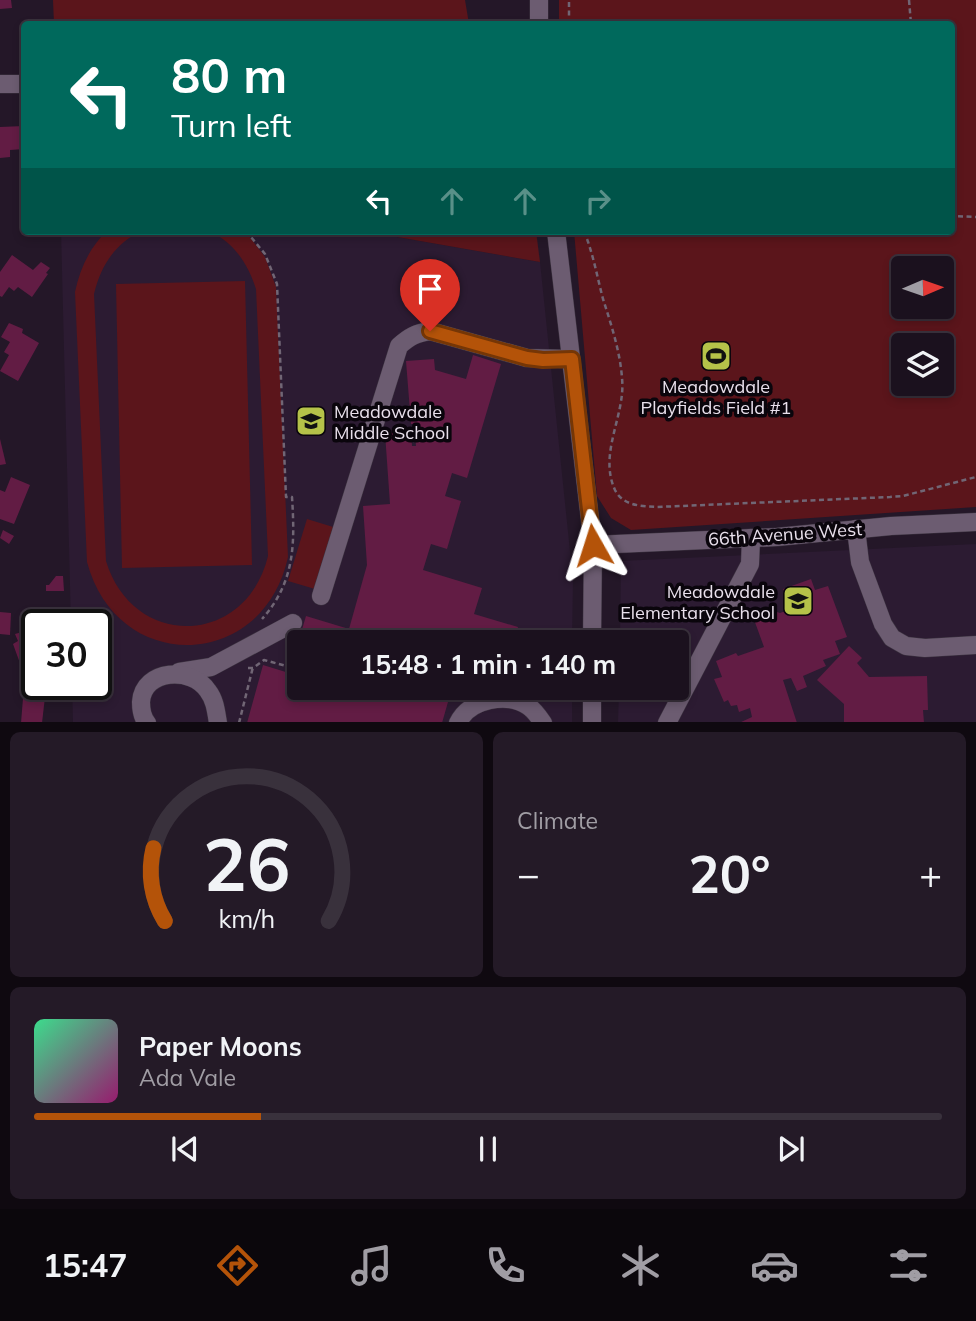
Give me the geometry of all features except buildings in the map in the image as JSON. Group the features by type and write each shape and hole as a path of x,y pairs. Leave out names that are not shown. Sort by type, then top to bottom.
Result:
{"street":[{"path":"539,0 539,21"},
{"path":"0,84 21,83"},
{"path":"556,235 593,545 592,630"},
{"path":"321,596 399,346 407,338 430,331 527,358 572,359"},
{"name":"66th Avenue West","path":"593,545 751,538 856,528 976,522"},
{"path":"856,528 860,562 883,624 892,638 906,646 925,648 976,645"},
{"path":"668,722 750,564 751,538"},
{"path":"148,722 141,707 145,686 151,680 211,667 293,623"},
{"path":"166,675 195,678 208,689 215,704 218,722"},
{"path":"459,722 468,709 489,700 503,698 527,705 542,722"},
{"path":"592,700 592,722"}],"path":[{"path":"569,0 569,21"},
{"path":"909,0 911,21"},
{"path":"955,217 976,217"},
{"path":"249,235 265,254 277,284 286,497 292,497 295,530 285,584 274,604 256,626"},
{"path":"585,235 623,380 610,460 614,488 626,502 657,507 890,498 976,477"},
{"path":"248,668 253,668 264,660 287,666"},
{"path":"239,722 253,668"}],"shaded area":[{"path":"53,0 465,0 468,21 54,21"},
{"path":"559,0 976,0 976,507 631,530 611,518 597,496 574,235 955,235 955,21 559,21"},
{"name":"Meadowdale Middle School","path":"61,235 386,235 540,262 573,580 572,630 287,630 287,700 572,700 572,722 73,722 72,700 112,700 112,609 71,609"},
{"path":"103,235 134,235 110,256 94,294 106,561 120,590 140,611 163,623 189,626 214,621 237,608 256,586 268,556 256,289 239,255 216,235 248,235 265,257 276,287 288,557 273,595 250,622 221,639 189,645 157,640 128,625 103,599 87,562 75,292 86,259"},
{"path":"386,235 537,235 540,262"},
{"path":"245,281 252,565 122,568 116,284"},
{"path":"307,519 343,530 325,592 288,581"},
{"name":"Meadowdale Elementary School","path":"976,544 976,722 618,722 619,700 689,700 689,630 620,630 621,561"}],"place":[{"name":"Meadowdale Playfields Field #1","path":"716,356"},
{"name":"Meadowdale Middle School","path":"311,421"},
{"name":"Meadowdale Elementary School","path":"798,601"}],"route":[{"path":"430,331 527,358 572,359 593,545"}]}
